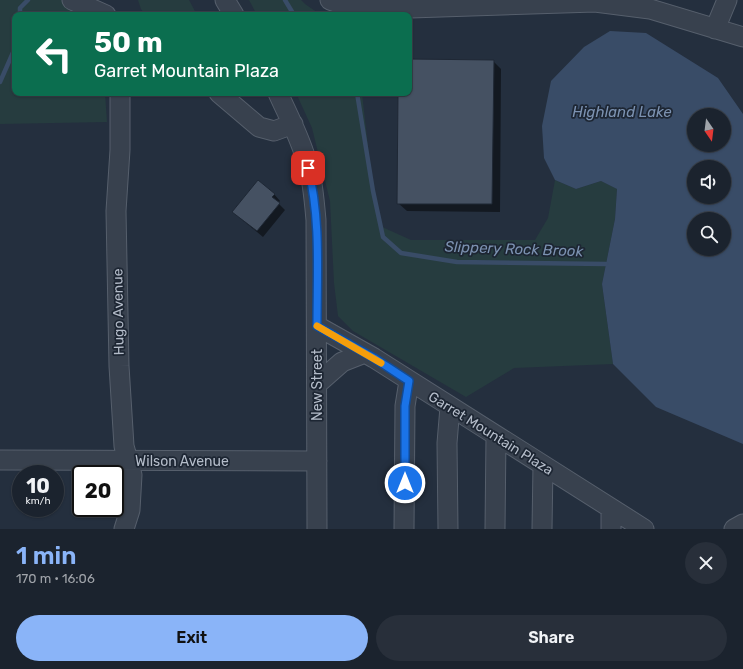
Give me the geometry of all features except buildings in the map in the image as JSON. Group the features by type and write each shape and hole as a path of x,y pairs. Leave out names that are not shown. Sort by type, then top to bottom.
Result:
{"street":[{"path":"72,0 99,12"},
{"path":"225,0 232,12"},
{"path":"330,0 353,8 380,4 595,2 650,9 743,38"},
{"path":"715,29 727,0"},
{"name":"Hugo Avenue","path":"120,96 120,150 116,211 119,366 124,446 132,475 130,510 124,529"},
{"path":"223,96 259,127 274,131 293,124"},
{"name":"New Street","path":"279,96 305,153 312,182 315,212 317,326 316,529"},
{"name":"Garret Mountain Plaza","path":"317,326 365,353 644,529"},
{"path":"317,384 342,362 365,353"},
{"path":"404,529 405,406 409,381"},
{"path":"448,529 447,443 450,407"},
{"path":"495,529 496,436"},
{"name":"Wilson Avenue","path":"0,460 317,461"},
{"path":"542,529 543,466"},
{"path":"610,529 611,508"},
{"path":"734,529 743,524"}],"green space":[{"path":"0,0 88,0 88,12 12,12 12,96 105,96 107,122 0,124"},
{"path":"138,0 189,0 195,12 143,12"},
{"path":"249,0 301,0 317,12 255,12"},
{"path":"297,96 362,96 373,191 380,226 411,240 535,240 548,218 555,180 576,189 601,181 617,189 615,219 602,284 613,364 514,368 466,397 353,331 338,316 334,283 330,201 312,128"}],"water":[{"name":"Highland Lake","path":"610,31 646,33 718,78 743,114 743,444 656,407 613,364 602,284 615,219 617,189 601,181 576,189 555,180 544,158 542,126 551,81 584,47"}],"waterway":[{"name":"Slippery Rock Brook","path":"20,12 20,8 28,0"},
{"name":"Slippery Rock Brook","path":"285,0 292,12"},
{"name":"Slippery Rock Brook","path":"0,82 12,55"},
{"name":"Slippery Rock Brook","path":"357,96 373,191 383,237 401,253 457,262 606,264"}],"slow traffic":[{"path":"317,326 381,363"}],"route":[{"path":"308,168 312,182 316,220 317,326 374,358 409,381 405,406 405,483"}]}
